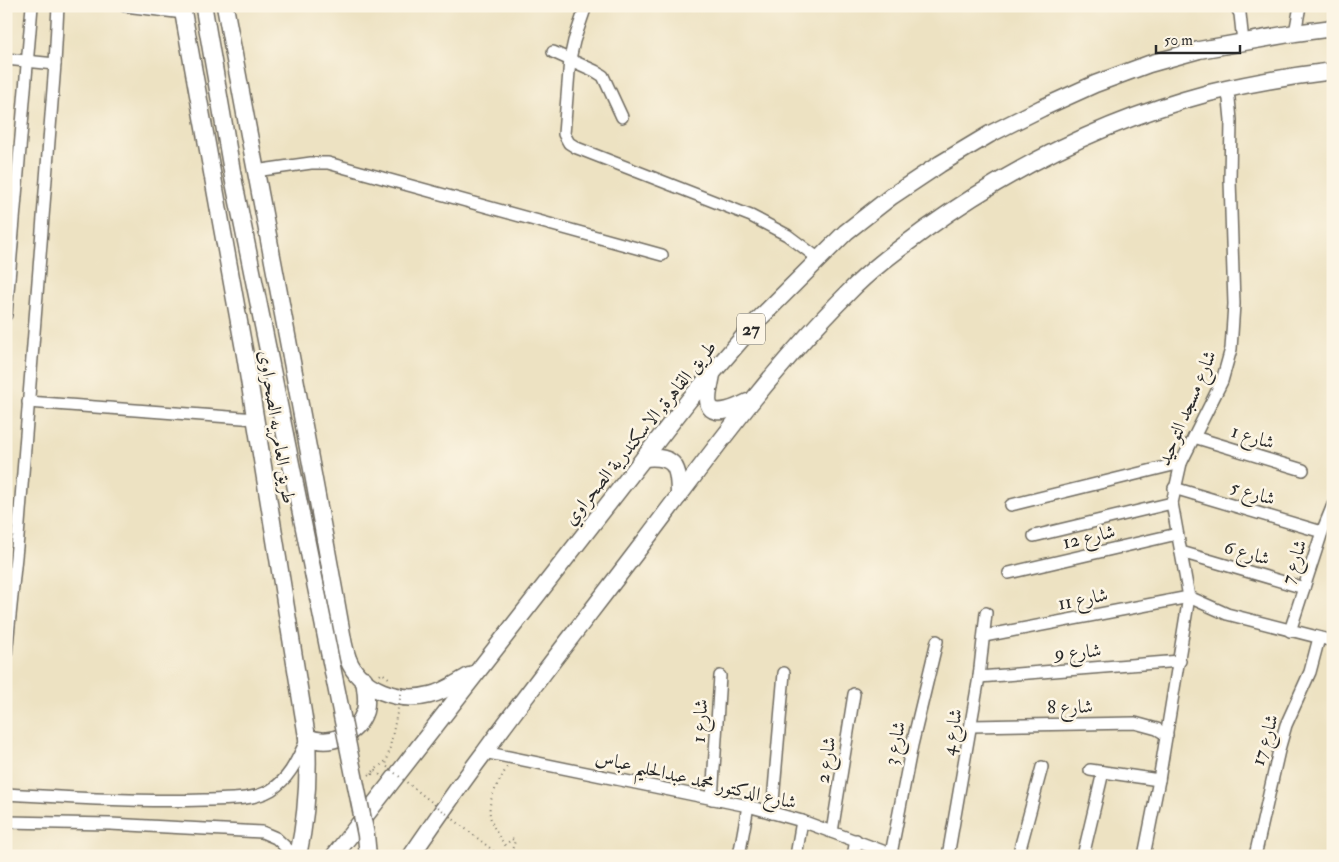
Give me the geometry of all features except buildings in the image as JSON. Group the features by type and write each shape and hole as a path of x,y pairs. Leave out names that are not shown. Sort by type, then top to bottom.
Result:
{"highway":[{"name":"طريق العامريه الصحراوى","path":"225,6 348,660 354,669 373,687 385,694 398,697 419,697 441,692 477,671"},
{"path":"203,8 233,177 364,826 368,856"},
{"name":"طريق العامريه الصحراوى","path":"183,10 256,419 307,737 309,773 305,820 296,856"},
{"name":"طريق القاهرة, الاسكندرية الصحراوي","path":"334,856 689,400 758,320 846,232 892,196 940,164 1007,125 1095,84 1149,64 1198,50 1294,32 1333,28"},
{"name":"27","path":"411,856 484,752 751,401 806,337 850,290 900,248 953,210 1009,176 1073,142 1139,115 1226,90 1278,78 1333,71"},
{"name":"27","path":"712,374 708,396 709,406 713,410 730,410 751,401"},
{"path":"644,458 659,456 675,466 679,475 679,496"},
{"path":"307,737 322,742 341,738 352,730 360,721 365,711 367,699 364,679"}],"street":[{"path":"6,315 32,6"},
{"path":"6,655 28,402 58,6"},
{"path":"125,6 183,10"},
{"path":"586,6 570,59 564,134 569,143 577,148 751,216 787,235 819,259"},
{"path":"1294,32 1300,6"},
{"path":"1237,7 1240,14 1243,42"},
{"path":"554,52 603,76 622,117"},
{"path":"6,59 55,64"},
{"name":"شارع مسجد التوحيد","path":"1144,856 1160,780 1190,596 1172,503 1174,488 1181,463 1222,381 1232,349 1234,304 1230,180 1231,120 1226,90"},
{"path":"255,171 311,163 328,163 662,255"},
{"path":"28,402 256,419"},
{"name":"شارع 1","path":"1194,437 1303,470"},
{"path":"1011,505 1181,463"},
{"name":"شارع 5","path":"1174,488 1322,532"},
{"path":"1034,536 1172,503"},
{"name":"شارع 7","path":"1290,631 1322,532 1333,505"},
{"name":"شارع 12","path":"1009,573 1177,534"},
{"name":"شارع 6","path":"1181,552 1304,588"},
{"path":"1190,596 1226,614 1333,641"},
{"name":"شارع 11","path":"984,636 1190,596"},
{"name":"شارع 4","path":"948,856 979,677 986,613"},
{"name":"شارع 17","path":"1255,856 1286,725 1310,672 1319,638"},
{"name":"شارع 3","path":"894,855 912,745 937,641"},
{"name":"شارع 9","path":"979,677 1180,661"},
{"path":"772,813 784,673"},
{"name":"شارع 1","path":"712,798 720,676"},
{"name":"شارع 2","path":"832,832 854,694"},
{"name":"شارع 8","path":"971,726 1135,723 1152,727 1167,735"},
{"path":"6,794 180,801 236,799 255,796 270,790 282,782 293,770 307,737"},
{"name":"شارع الدكتور محمد عبدالحليم عباس","path":"484,752 748,806 802,821 894,855"},
{"path":"1018,856 1042,767"},
{"path":"1090,770 1160,780"},
{"path":"1083,856 1103,772"},
{"path":"739,856 748,806"},
{"path":"796,856 802,821"},
{"path":"6,822 110,824 262,832 276,838 296,856"},
{"path":"853,856 856,840"}],"path":[{"path":"402,689 386,766 500,856"},
{"path":"510,856 515,841 512,839 505,845 494,831 490,819 489,806 493,794 512,758"},
{"path":"376,771 369,775 387,760"}]}
